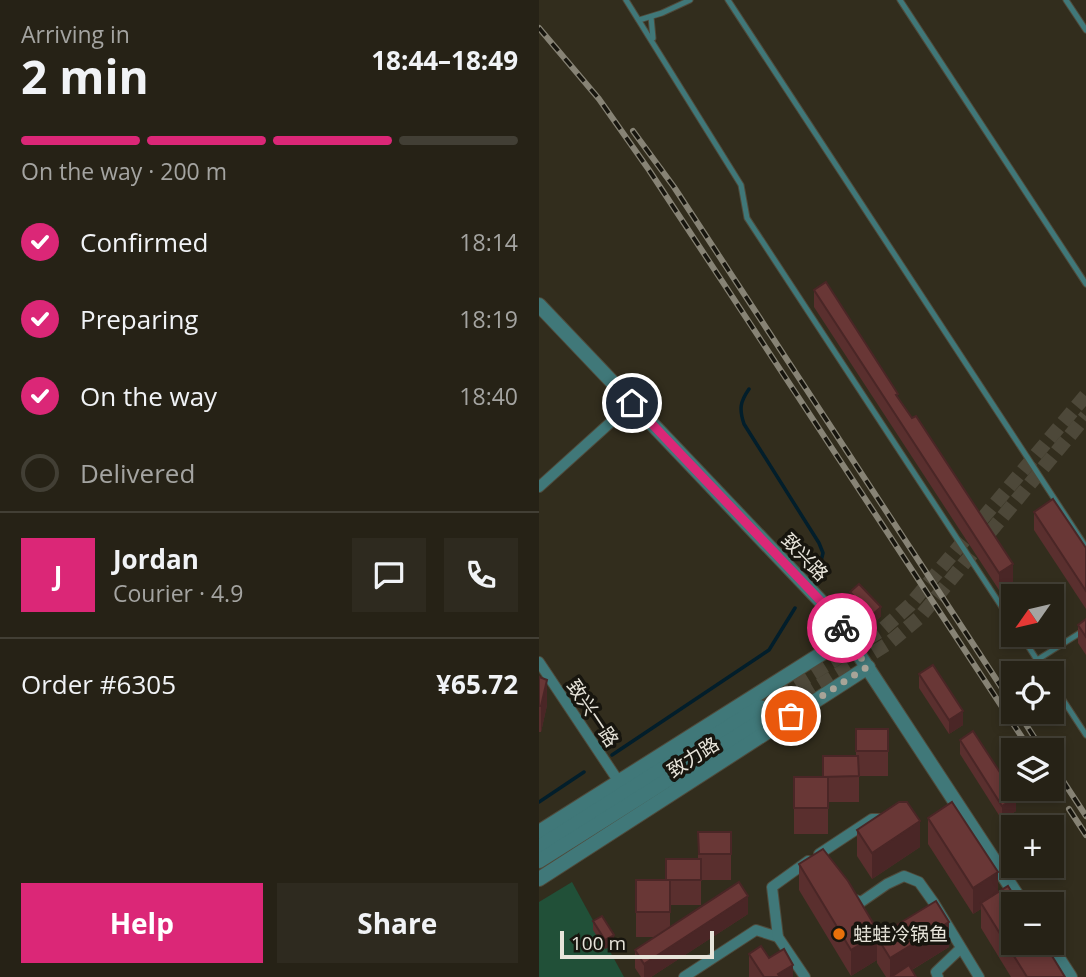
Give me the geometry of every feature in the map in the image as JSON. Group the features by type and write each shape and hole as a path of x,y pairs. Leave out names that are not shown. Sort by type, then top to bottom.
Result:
{"street":[{"name":"致兴路","path":"539,305 831,612 1014,892"},
{"path":"539,487 632,403"},
{"name":"致力路","path":"539,879 763,712 848,637"},
{"name":"致兴一路","path":"539,662 619,782"},
{"name":"致力路","path":"539,832 619,782 763,712 867,667"},
{"name":"致力路","path":"539,848 763,712"},
{"name":"致力路","path":"539,861 763,712"},
{"path":"805,977 778,937 772,887 872,819 895,820"},
{"path":"819,854 827,865"},
{"path":"842,887 850,899 862,902 887,884 904,876 919,882 935,903 979,977"},
{"path":"684,977 756,930 778,937"},
{"path":"938,977 936,972 960,949"},
{"path":"1056,955 1070,977"}],"lane":[{"path":"626,0 741,184 747,218 1001,606"},
{"path":"639,20 690,0"},
{"path":"728,0 1086,547"},
{"path":"900,0 1086,284"},
{"path":"1066,0 1086,30"},
{"path":"651,17 653,42"},
{"path":"1029,648 1037,660 1086,629"},
{"path":"1064,701 1086,735"}],"green space":[{"path":"572,882 624,977 539,977 539,902"}],"building":[{"path":"826,282 898,394 896,395 912,418 916,416 1013,564 999,573 814,290"},
{"path":"1053,499 1086,548 1086,591 1034,512"},
{"path":"859,584 881,607 872,615 850,592"},
{"path":"1086,619 1086,637 1078,625"},
{"path":"933,665 963,711 949,720 919,674"},
{"path":"539,677 547,680 541,706 539,706"},
{"path":"856,729 888,729 888,751 856,751"},
{"path":"973,731 1001,774 1001,801 1010,801 1002,806 960,740"},
{"path":"823,756 858,756 859,776 823,777"},
{"path":"794,777 828,777 828,808 794,808"},
{"path":"899,802 907,802 920,821 872,853 857,830"},
{"path":"952,802 998,872 973,888 928,818"},
{"path":"698,832 731,832 731,854 699,854"},
{"path":"823,849 848,881 879,933 851,950 799,864"},
{"path":"666,859 701,859 701,880 666,880"},
{"path":"636,880 670,880 670,912 636,912"},
{"path":"739,882 748,896 644,964 635,950"},
{"path":"1008,886 1012,892 1001,892 1001,935 981,903"},
{"path":"936,901 949,922 890,958 877,937"},
{"path":"602,916 614,935 605,940 593,921"},
{"path":"761,946 769,958 784,949 793,965 778,974 780,977 764,977 749,954"},
{"path":"1013,955 1051,955 1065,977 1027,977"},
{"path":"909,965 916,977 891,977"}],"waterway":[{"path":"749,389 741,406 744,424 819,543 823,553 820,565"},
{"path":"612,755 769,650 795,608"},
{"path":"539,802 584,772"}],"tunnel":[{"path":"760,707 883,629 910,605 1086,395"},
{"path":"766,718 889,643 919,618 1086,416"}],"railway":[{"path":"539,28 599,99 649,170 1022,738"},
{"path":"633,131 674,187 1001,687"},
{"path":"1026,724 1035,738"},
{"path":"1064,782 1086,816"},
{"path":"1069,809 1086,835"}],"way so far":[{"path":"791,716 867,667 842,628"}],"place":[{"name":"蛙蛙冷锅鱼","path":"839,934"}],"route":[{"path":"632,403 831,612 842,628"}]}
